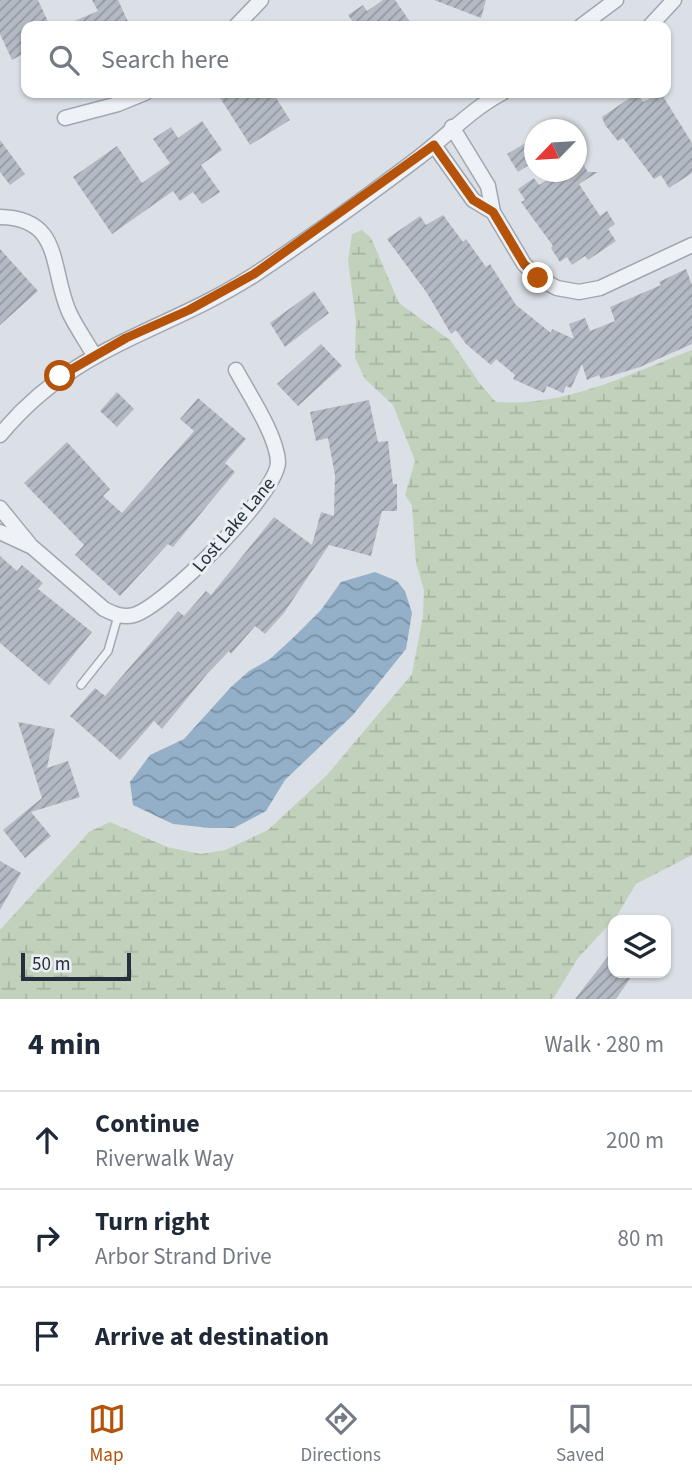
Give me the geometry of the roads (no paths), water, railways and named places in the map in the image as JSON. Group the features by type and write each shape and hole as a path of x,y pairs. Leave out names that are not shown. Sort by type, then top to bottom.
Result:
{"street":[{"path":"241,21 261,0"},
{"path":"588,21 616,0"},
{"path":"655,21 674,0"},
{"path":"65,118 133,98"},
{"path":"0,435 44,389 94,355 222,294 254,274 434,145 452,127 495,98"},
{"path":"452,127 488,186 493,212 524,264 538,278 579,292 600,288 692,244"},
{"path":"434,145 473,200 493,212"},
{"path":"0,216 19,217 36,225 48,239 69,313 94,355"},
{"name":"Lost Lake Lane","path":"118,616 141,612 188,578 274,480 278,462 276,451 236,370"},
{"path":"0,508 31,546 89,596 118,616"},
{"path":"0,532 31,546"}],"lane":[{"path":"81,685 108,651 118,616"}],"water":[{"path":"375,572 397,581 405,591 412,613 406,649 353,715 285,780 266,811 234,828 210,828 173,824 133,805 130,782 150,755 184,739 231,687 249,671 270,659 321,610 341,582"}]}
